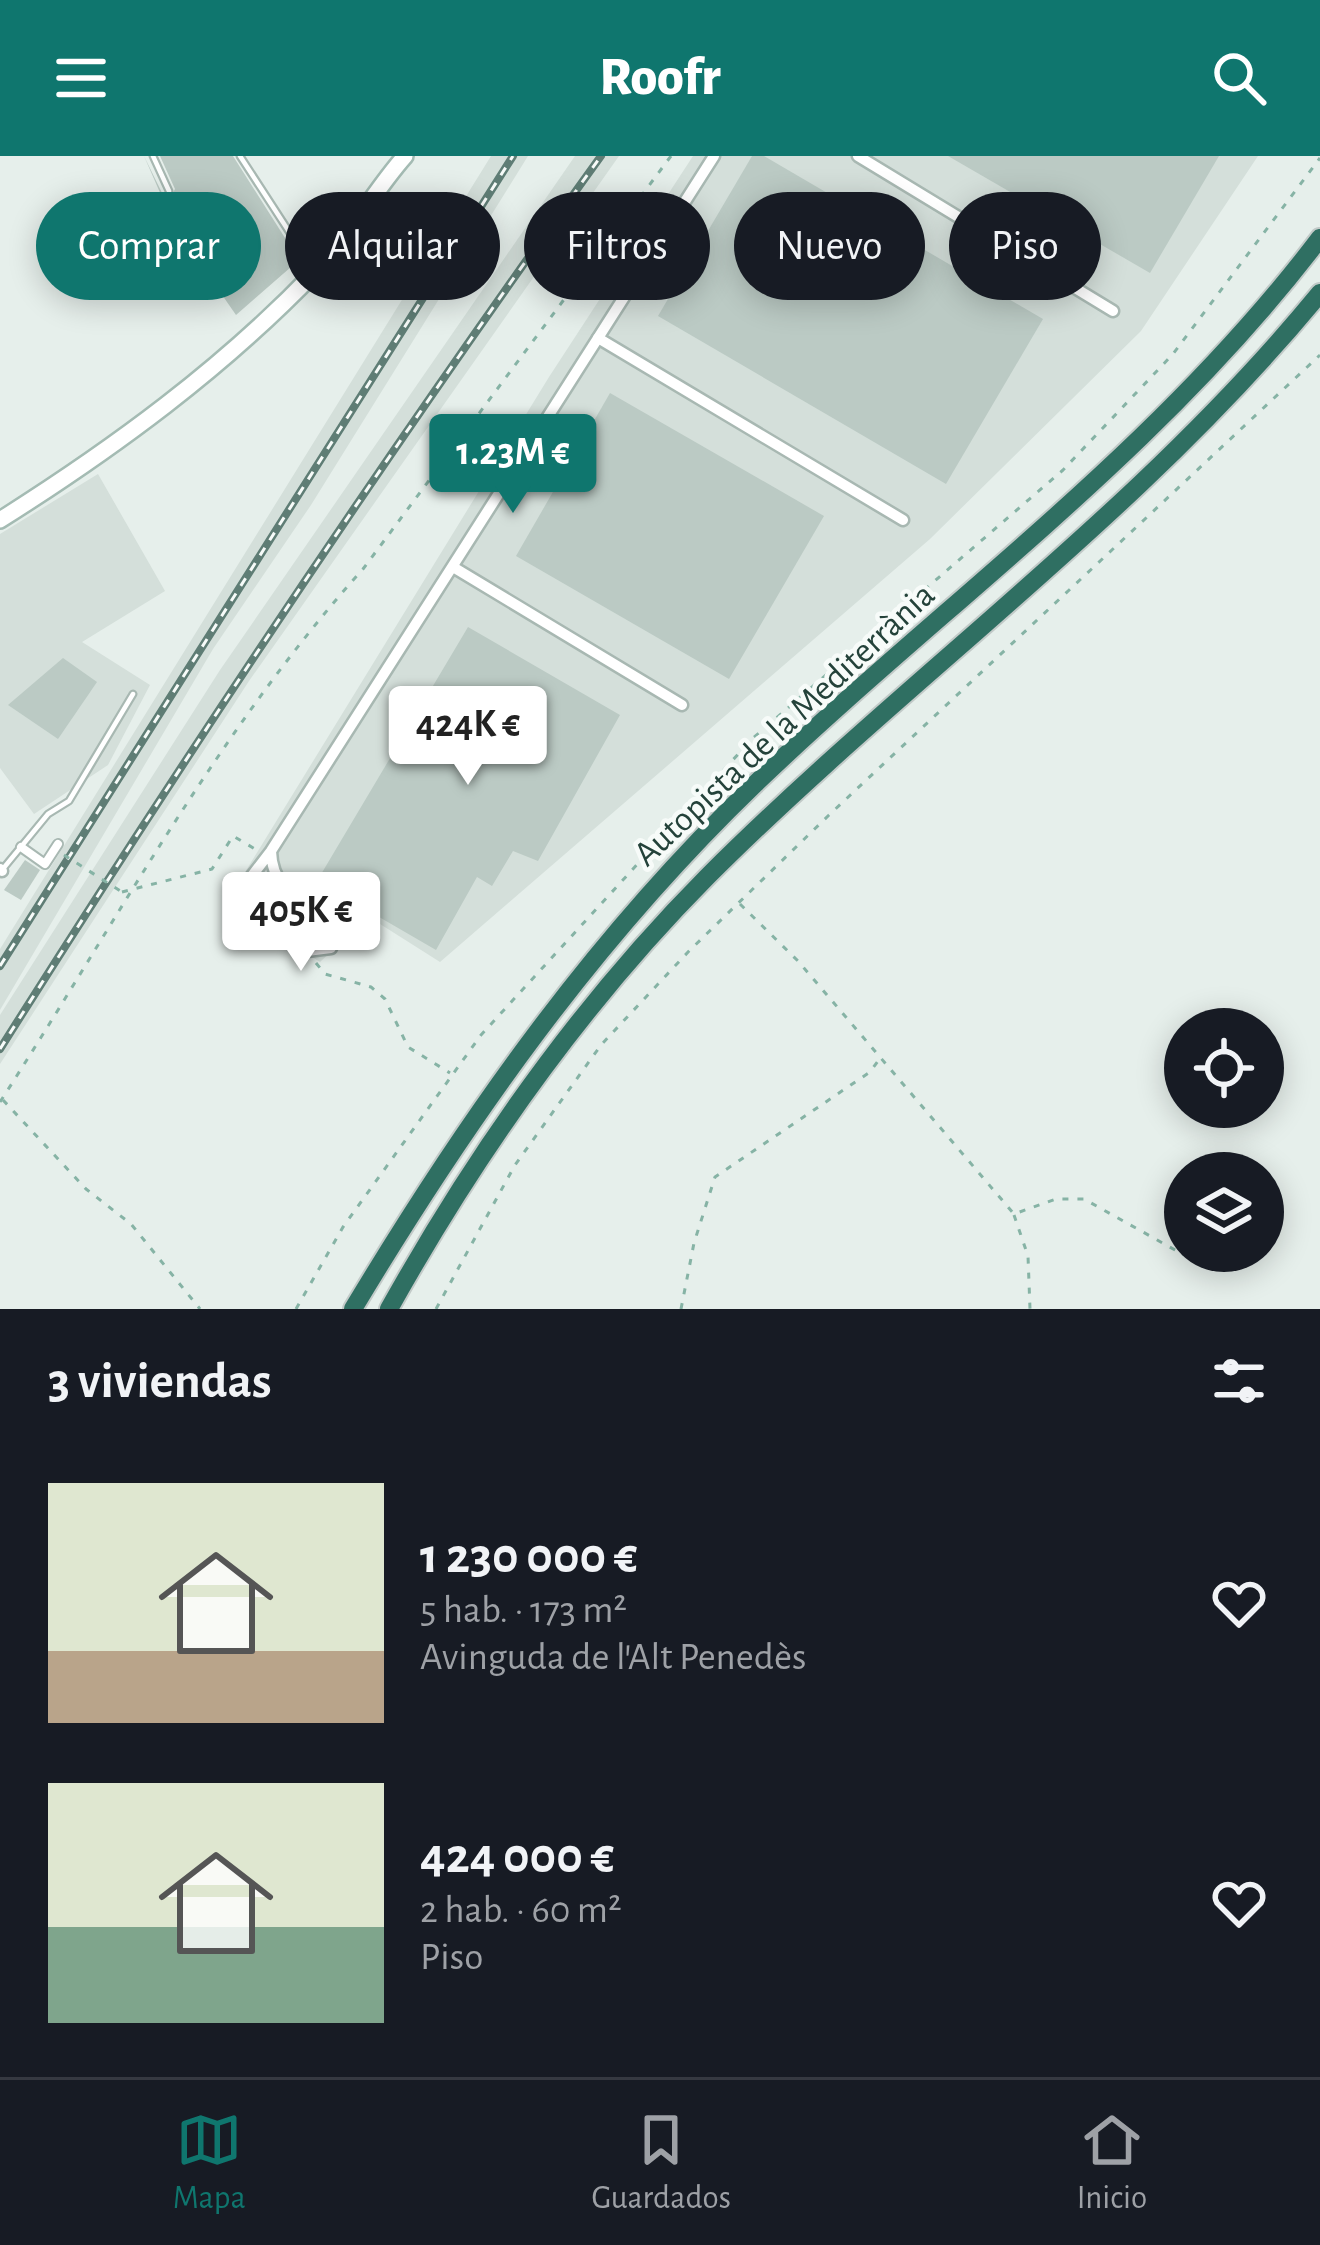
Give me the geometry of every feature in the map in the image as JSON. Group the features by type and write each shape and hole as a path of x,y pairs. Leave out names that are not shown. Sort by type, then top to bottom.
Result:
{"highway":[{"name":"Autopista de la Mediterrània","path":"353,1309 533,1034 638,904 784,758 1133,449 1248,327 1320,238"},
{"name":"Autopista de la Mediterrània","path":"388,1309 458,1194 527,1094 704,881 1162,468 1320,293"}],"main road":[{"path":"379,192 402,158"},
{"path":"0,520 93,461 171,403 285,299"}],"street":[{"path":"269,853 274,876 285,892 333,922 337,935 331,948 308,951 239,910 238,894 453,568 714,156"},
{"path":"858,156 1113,311"},
{"path":"598,338 903,520"},
{"path":"453,568 682,705"},
{"path":"21,847 45,864 58,844"}],"lane":[{"path":"153,156 169,191"},
{"path":"240,156 285,226"},
{"path":"1,870 48,814 69,801 133,694"}],"path":[{"path":"200,1309 131,1224 86,1189 1,1101 218,753 307,631 363,569 671,156"},
{"path":"296,1309 343,1226 451,1074 554,952 752,739 910,606 1079,453 1173,354 1320,158"},
{"path":"436,1309 515,1165 577,1075 739,903 1320,355"},
{"path":"64,855 122,892 212,869 233,836 269,853"},
{"path":"739,903 798,961 1014,1214 1028,1256 1030,1309"},
{"path":"308,951 325,974 371,987 385,999 408,1047 451,1074"},
{"path":"680,1309 715,1177 870,1072 879,1059"},
{"path":"1014,1214 1056,1199 1084,1199 1164,1244"}],"shaded area":[{"path":"491,156 528,156 500,201 500,192 469,192"},
{"path":"575,156 619,156 594,192 550,192"},
{"path":"693,156 1258,156 1141,331 930,539 440,962 369,917 320,962 226,903 599,300 710,300 710,192 670,192"},
{"path":"524,230 524,291 249,681 0,1064 0,1015 220,670 476,300 500,300 500,265"},
{"path":"402,300 438,300 311,505 213,649 0,1010 0,949"},
{"path":"98,474 165,591 82,642 150,685 108,765 34,814 0,768 0,534"}],"building":[{"path":"160,156 233,156 256,192 173,192"},
{"path":"752,156 764,156 826,192 734,192 734,300 925,300 925,250 949,264 949,300 1010,300 1043,319 946,484 658,316 667,300 710,300 710,227"},
{"path":"948,156 1219,156 1150,273 1101,245 1101,192 1010,192"},
{"path":"261,200 285,238 285,272 261,293"},
{"path":"226,300 253,300 236,315"},
{"path":"610,393 824,516 729,679 516,556"},
{"path":"468,627 620,715 538,861 513,851 492,886 477,877 436,950 317,881"},
{"path":"63,658 97,682 58,739 8,705"},
{"path":"25,860 40,870 21,900 4,890"}],"railway":[{"path":"0,966 513,156"},
{"path":"0,1049 294,598 601,156"}]}
